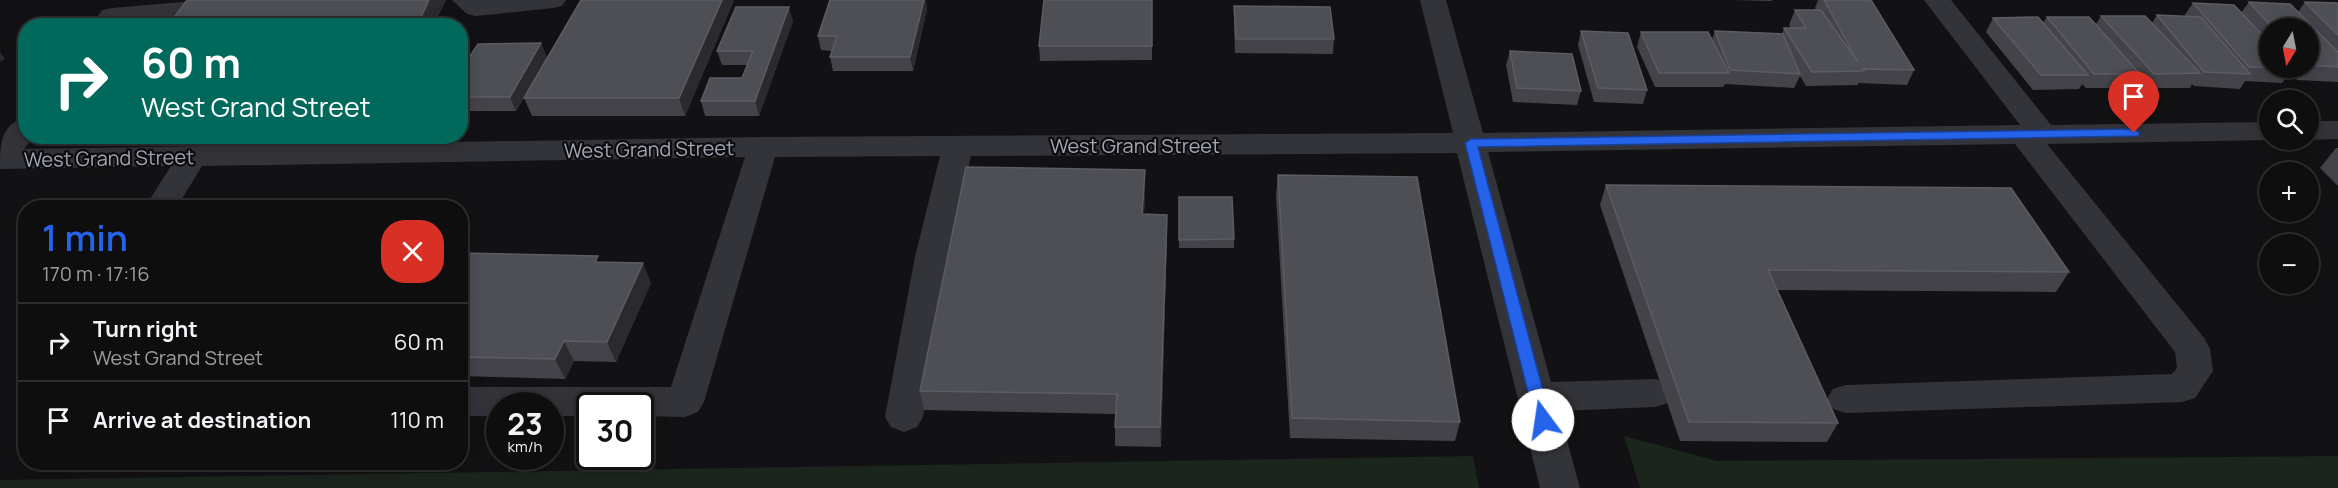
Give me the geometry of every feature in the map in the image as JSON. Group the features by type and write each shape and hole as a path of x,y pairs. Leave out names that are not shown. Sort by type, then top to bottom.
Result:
{"street":[{"path":"113,14 301,0"},
{"path":"465,0 476,8 553,0"},
{"path":"1432,0 1560,488"},
{"path":"1846,399 2182,388 2195,371 2192,350 1937,0"},
{"path":"2319,131 2338,130"},
{"name":"West Grand Street","path":"0,159 763,147 1471,143 2259,131"},
{"path":"0,159 18,136"},
{"path":"904,417 932,257 958,146"},
{"path":"468,401 685,402 763,147"},
{"path":"165,200 192,157"},
{"path":"1537,397 1655,393"}],"shaded area":[{"path":"1624,436 1717,461 2338,456 2338,488 1640,488"},
{"path":"1473,456 1479,488 0,488 0,480"}],"building":[{"path":"187,0 429,0 421,17 174,18"},
{"path":"581,0 722,0 679,98 524,98"},
{"path":"830,0 924,0 910,57 830,57 837,36 818,36"},
{"path":"1044,0 1152,0 1152,46 1039,46"},
{"path":"1824,0 1871,0 1914,70 1863,69 1864,71 1812,72 1784,28 1806,28 1795,10 1821,10 1858,62"},
{"path":"2249,2 2290,4 2304,18 2264,18"},
{"path":"2305,2 2338,3 2338,35"},
{"path":"2193,3 2234,5 2259,31 2259,67 2249,67"},
{"path":"1234,6 1330,7 1334,39 1236,39"},
{"path":"736,7 789,7 755,101 701,101 710,78 742,78 753,51 717,51"},
{"path":"2157,15 2201,17 2250,74 2204,72"},
{"path":"2101,16 2145,16 2200,73 2154,74"},
{"path":"2038,17 2088,75 2041,75 1993,18"},
{"path":"2047,17 2089,17 2140,74 2094,74"},
{"path":"1581,31 1628,33 1647,90 1598,88"},
{"path":"1715,31 1783,34 1800,74 1730,70"},
{"path":"1641,32 1708,32 1729,73 1659,73"},
{"path":"2319,33 2338,52 2338,67 2319,66"},
{"path":"541,43 510,97 468,97 468,59 478,44"},
{"path":"1510,51 1572,54 1581,91 1517,88"},
{"path":"966,167 1145,170 1142,214 1167,215 1160,427 1115,427 1117,394 920,391"},
{"path":"1278,175 1417,177 1460,422 1292,418"},
{"path":"1606,185 2011,188 2069,272 1768,270 1838,423 1689,422"},
{"path":"1179,197 1232,197 1234,239 1179,240"},
{"path":"468,253 598,256 595,262 643,263 607,342 564,341 555,359 468,357"}],"route":[{"path":"1543,420 1471,143 2134,133"}]}
